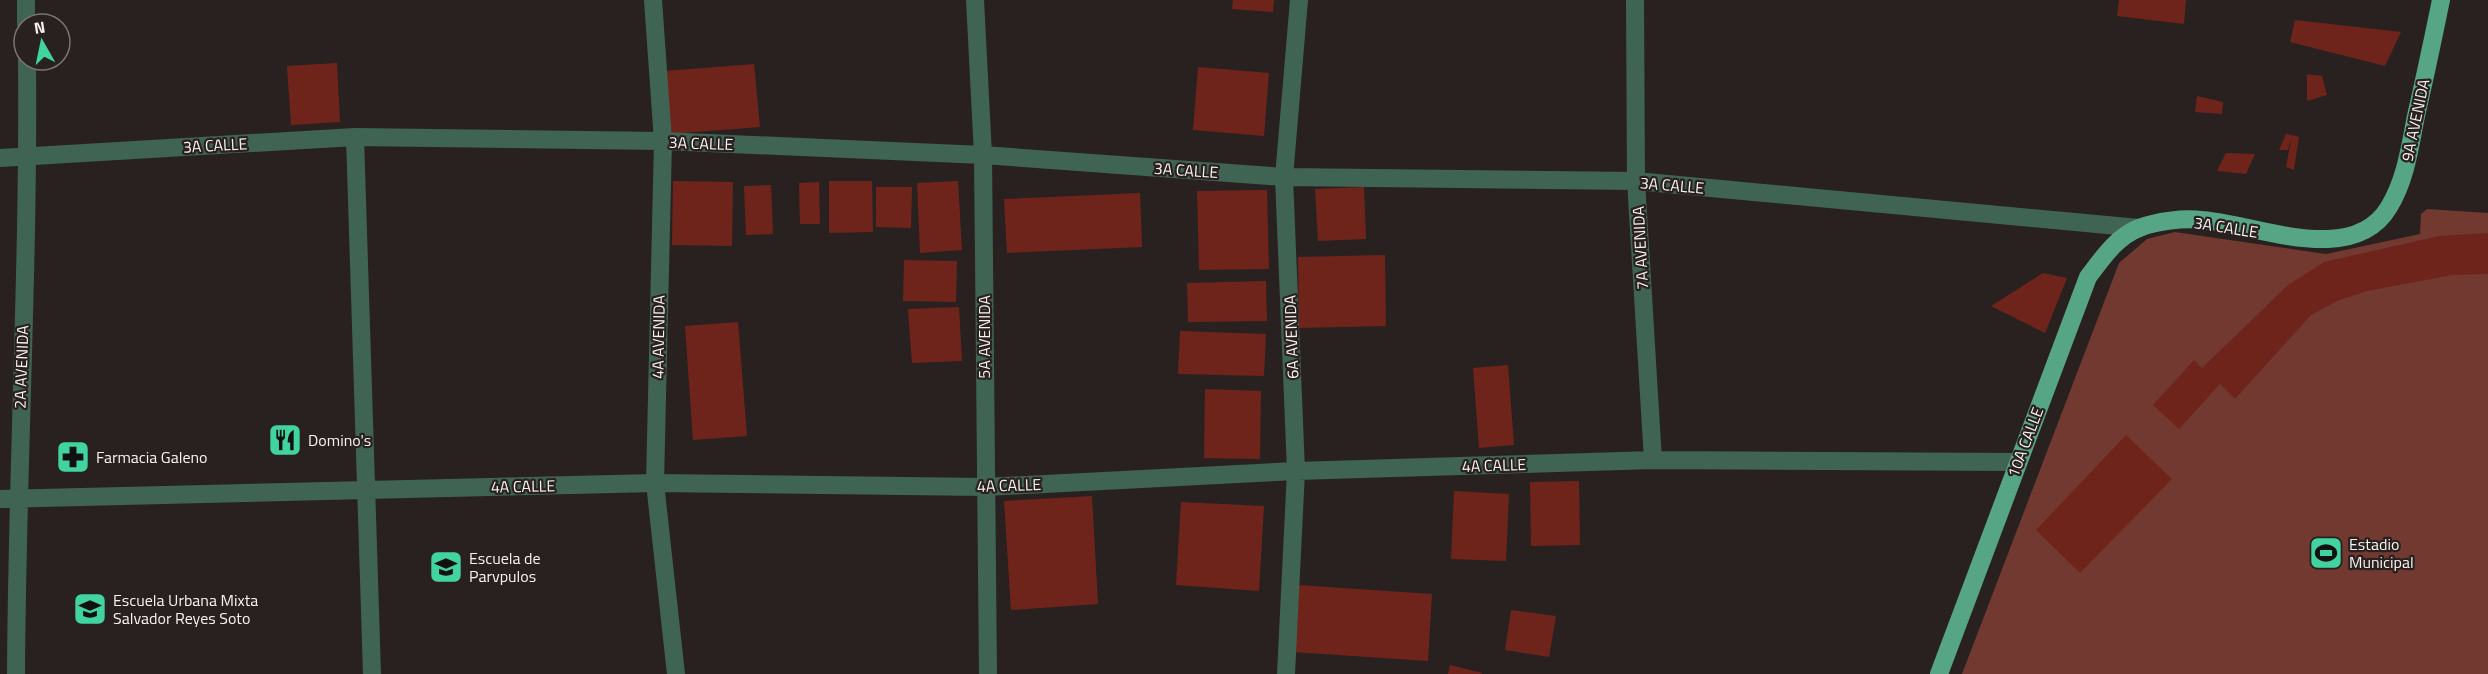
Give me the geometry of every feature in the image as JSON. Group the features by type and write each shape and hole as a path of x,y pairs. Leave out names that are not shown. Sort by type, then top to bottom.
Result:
{"main road":[{"name":"9A AVENIDA","path":"2368,229 2389,208 2403,176 2441,0"},
{"name":"3A CALLE","path":"2139,228 2169,221 2202,220 2298,239 2333,238 2368,229"},
{"name":"10A CALLE","path":"1938,674 2088,277 2111,247 2139,228"}],"street":[{"name":"4A AVENIDA","path":"653,0 663,141 654,483 676,674"},
{"name":"5A AVENIDA","path":"975,0 983,155 988,674"},
{"name":"6A AVENIDA","path":"1286,674 1296,471 1284,177 1299,0"},
{"name":"7A AVENIDA","path":"1635,0 1636,181 1653,460"},
{"name":"2A AVENIDA","path":"16,674 8,499 28,155 27,72"},
{"name":"3A CALLE","path":"0,158 355,137 663,141 983,155 1284,177 1636,181 2139,228"},
{"path":"355,137 368,489 372,674"},
{"name":"4A CALLE","path":"8,499 654,483 985,487 1296,471 1653,460 2017,462"}],"shaded area":[{"path":"2427,209 2488,213 2488,674 1962,674 2119,263 2147,239 2175,232 2326,254 2420,234 2421,214"}],"building":[{"path":"1233,0 1274,0 1273,12 1232,9"},
{"path":"2119,0 2186,0 2184,24 2117,16"},
{"path":"2295,20 2401,32 2385,66 2290,42"},
{"path":"337,63 340,122 291,125 287,66"},
{"path":"754,64 760,127 669,134 665,71"},
{"path":"1198,67 1269,73 1264,136 1193,130"},
{"path":"2307,74 2322,76 2327,95 2307,101"},
{"path":"2197,96 2223,102 2222,114 2195,112"},
{"path":"2286,134 2292,135 2288,150 2279,150"},
{"path":"2292,135 2299,137 2294,170 2286,167"},
{"path":"2226,153 2255,154 2246,174 2217,171"},
{"path":"673,181 733,182 732,246 672,245"},
{"path":"829,181 872,181 873,232 829,233"},
{"path":"958,181 962,250 920,253 917,183"},
{"path":"819,182 820,224 800,224 799,183"},
{"path":"771,185 773,234 746,235 744,186"},
{"path":"876,187 912,187 911,228 876,227"},
{"path":"1364,187 1366,239 1318,241 1315,189"},
{"path":"1267,190 1269,269 1199,270 1197,191"},
{"path":"1140,193 1142,247 1007,253 1004,199"},
{"path":"2488,233 2488,274 2452,275 2367,291 2337,301 2311,315 2235,399 2220,384 2179,429 2153,405 2194,360 2202,368 2288,285 2324,262 2439,236"},
{"path":"1385,255 1386,326 1299,328 1298,257"},
{"path":"904,260 957,261 956,302 903,301"},
{"path":"2043,273 2067,278 2045,333 1991,306"},
{"path":"1266,281 1267,321 1188,322 1187,283"},
{"path":"959,307 962,361 912,363 908,309"},
{"path":"738,322 747,436 693,440 685,326"},
{"path":"1180,331 1266,334 1264,376 1178,374"},
{"path":"1508,365 1514,445 1479,448 1473,368"},
{"path":"1205,389 1261,391 1260,459 1204,458"},
{"path":"2126,435 2172,479 2080,573 2036,530"},
{"path":"1579,481 1580,545 1531,546 1530,482"},
{"path":"1454,491 1509,494 1506,561 1451,559"},
{"path":"1092,496 1098,604 1011,610 1004,501"},
{"path":"1181,502 1264,506 1259,591 1176,585"},
{"path":"1298,585 1432,594 1428,661 1293,652"},
{"path":"1511,610 1556,616 1549,657 1505,650"},
{"path":"1450,665 1482,673 1482,674 1448,674"}],"place":[{"name":"Domino's","path":"285,440"},
{"name":"Farmacia Galeno","path":"73,457"},
{"name":"Estadio Municipal","path":"2326,553"},
{"name":"Escuela de Parvpulos","path":"446,567"},
{"name":"Escuela Urbana Mixta Salvador Reyes Soto","path":"90,609"}]}
